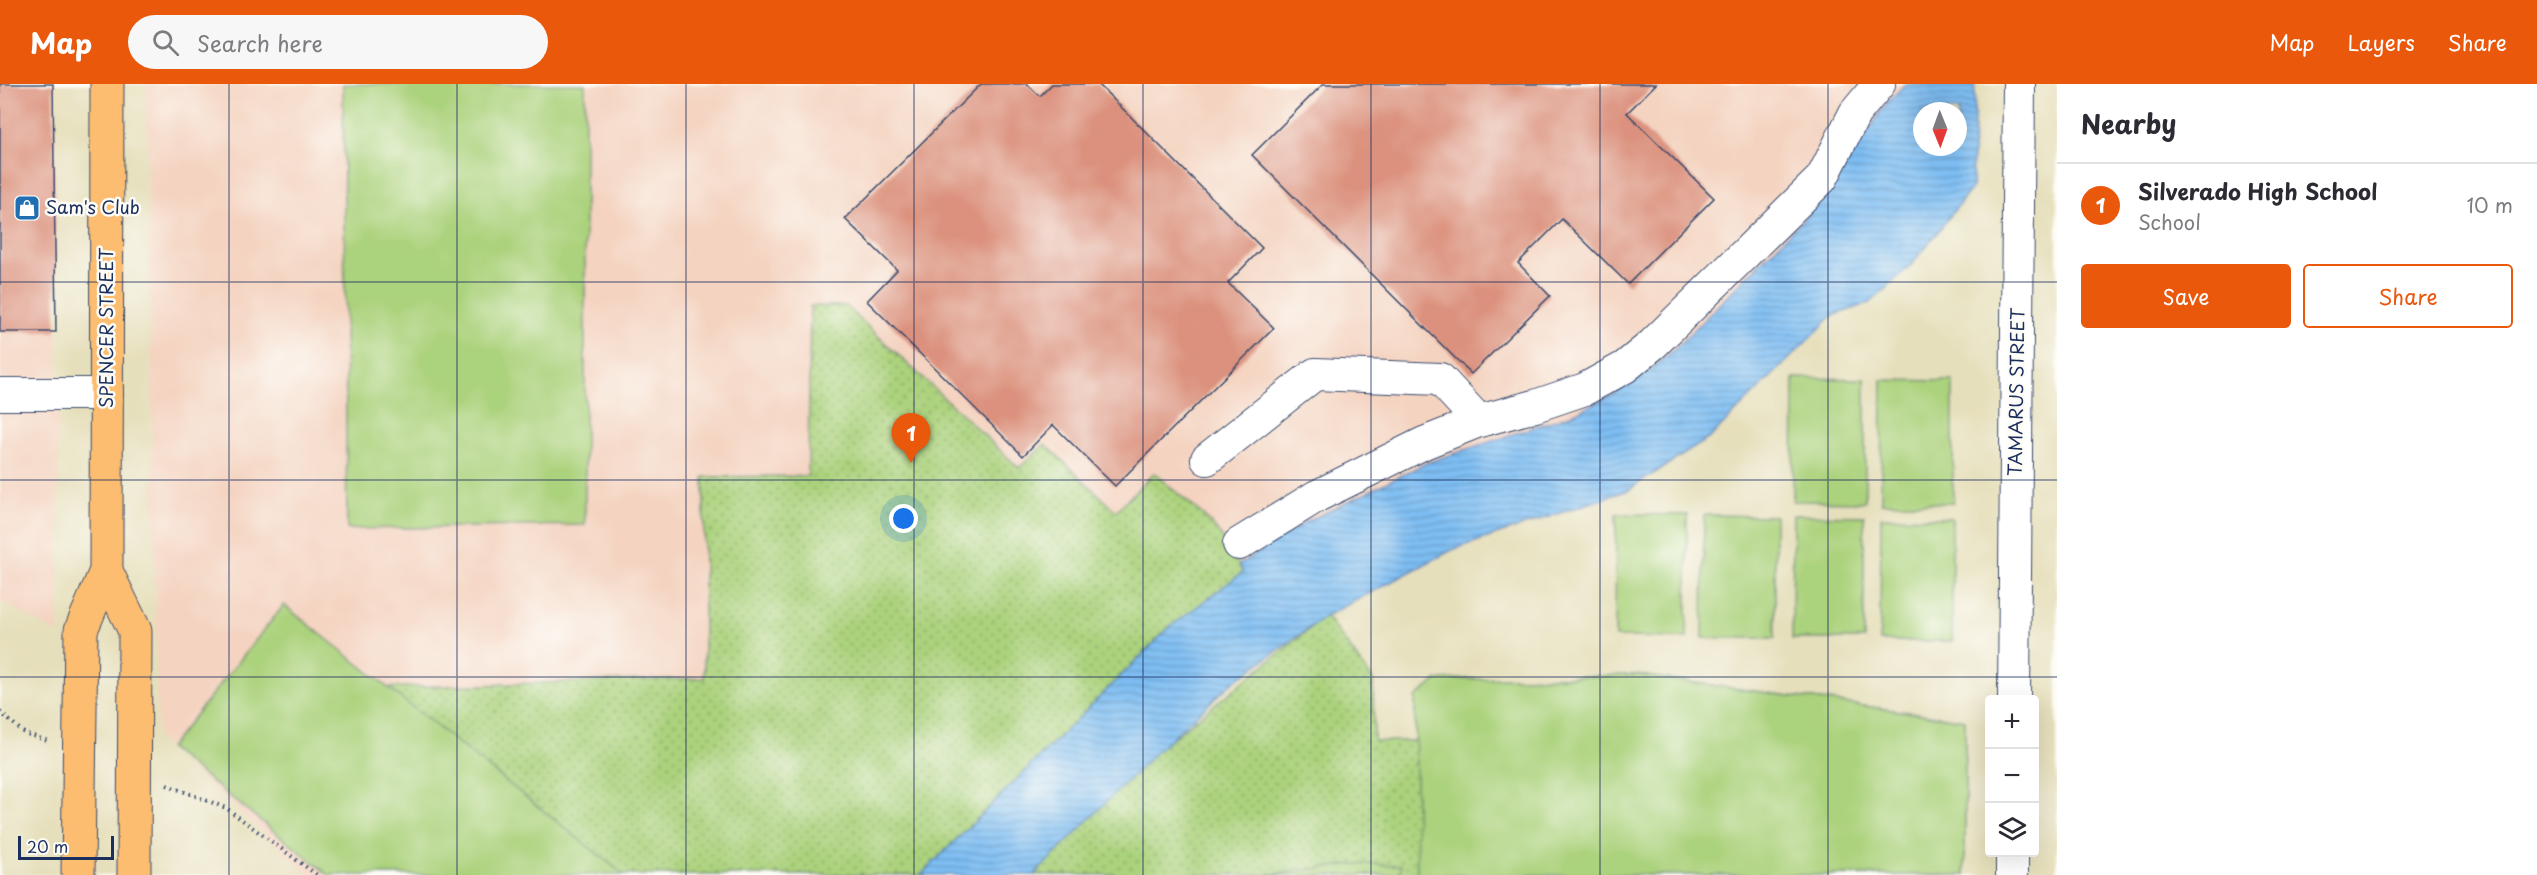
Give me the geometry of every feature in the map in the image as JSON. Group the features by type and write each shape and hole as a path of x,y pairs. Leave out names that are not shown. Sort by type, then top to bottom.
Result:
{"main road":[{"name":"SPENCER STREET","path":"78,875 81,630 106,571 107,84"},
{"name":"SPENCER STREET","path":"106,571 135,631 134,875"}],"street":[{"path":"1239,544 1317,496 1424,443 1479,421 1535,406 1585,389 1625,367 1653,344 1822,177 1856,113 1879,84"},
{"name":"TAMARUS STREET","path":"2014,695 2019,84"},
{"path":"1207,459 1315,374 1440,379 1479,421"},
{"path":"0,394 107,394"},
{"path":"2012,857 2012,875"}],"path":[{"path":"0,712 24,733 54,743"},
{"path":"161,783 226,808 317,875"}],"shaded area":[{"path":"0,84 56,84 59,634 0,601"},
{"path":"146,84 1975,84 1972,188 1914,262 1870,303 1832,316 1711,437 1628,490 1452,550 1326,616 1233,682 1160,748 1034,875 310,875 158,738"}],"green space":[{"path":"343,84 585,84 585,525 347,529"},
{"path":"810,306 846,306 1019,468 1045,444 1116,511 1154,473 1203,515 1220,534 1243,572 1170,627 921,875 613,875 379,688 704,678 704,477 808,476"},
{"path":"1794,378 1865,379 1865,502 1793,501"},
{"path":"1882,380 1953,381 1953,503 1881,503"},
{"path":"1616,514 1687,515 1687,638 1615,637"},
{"path":"1704,515 1775,516 1775,638 1703,638"},
{"path":"1793,515 1864,516 1864,639 1792,639"},
{"path":"1881,517 1952,518 1952,641 1880,641"},
{"path":"284,605 624,875 329,875 169,748"},
{"path":"1326,616 1373,680 1374,741 1415,741 1437,680 1637,675 1965,720 1965,875 1034,875 1160,748"},
{"path":"1637,675 1965,720 1965,875 1417,875 1415,698 1437,680"},
{"path":"1353,864 1401,865 1400,875 1264,875"}],"water":[{"path":"1905,84 1975,84 1972,188 1914,262 1870,303 1832,316 1711,437 1628,490 1452,550 1326,616 1233,682 1160,748 1034,875 921,875 1170,627 1243,572 1239,565 1306,522 1426,463 1570,415 1612,395 1649,371 1676,348 1824,198 1886,104"}],"building":[{"name":"Sam's Club","path":"0,84 53,84 56,332 0,332"},
{"path":"981,84 1027,84 1040,96 1052,84 1098,84 1262,248 1228,283 1274,328 1115,486 1053,425 1023,456 867,301 897,270 845,219"},
{"path":"1323,84 1656,84 1627,113 1714,198 1628,284 1562,219 1518,263 1550,296 1471,374 1252,155"}],"place":[{"name":"Sam's Club","path":"27,208"},
{"name":"Silverado High School","path":"911,463"}]}
